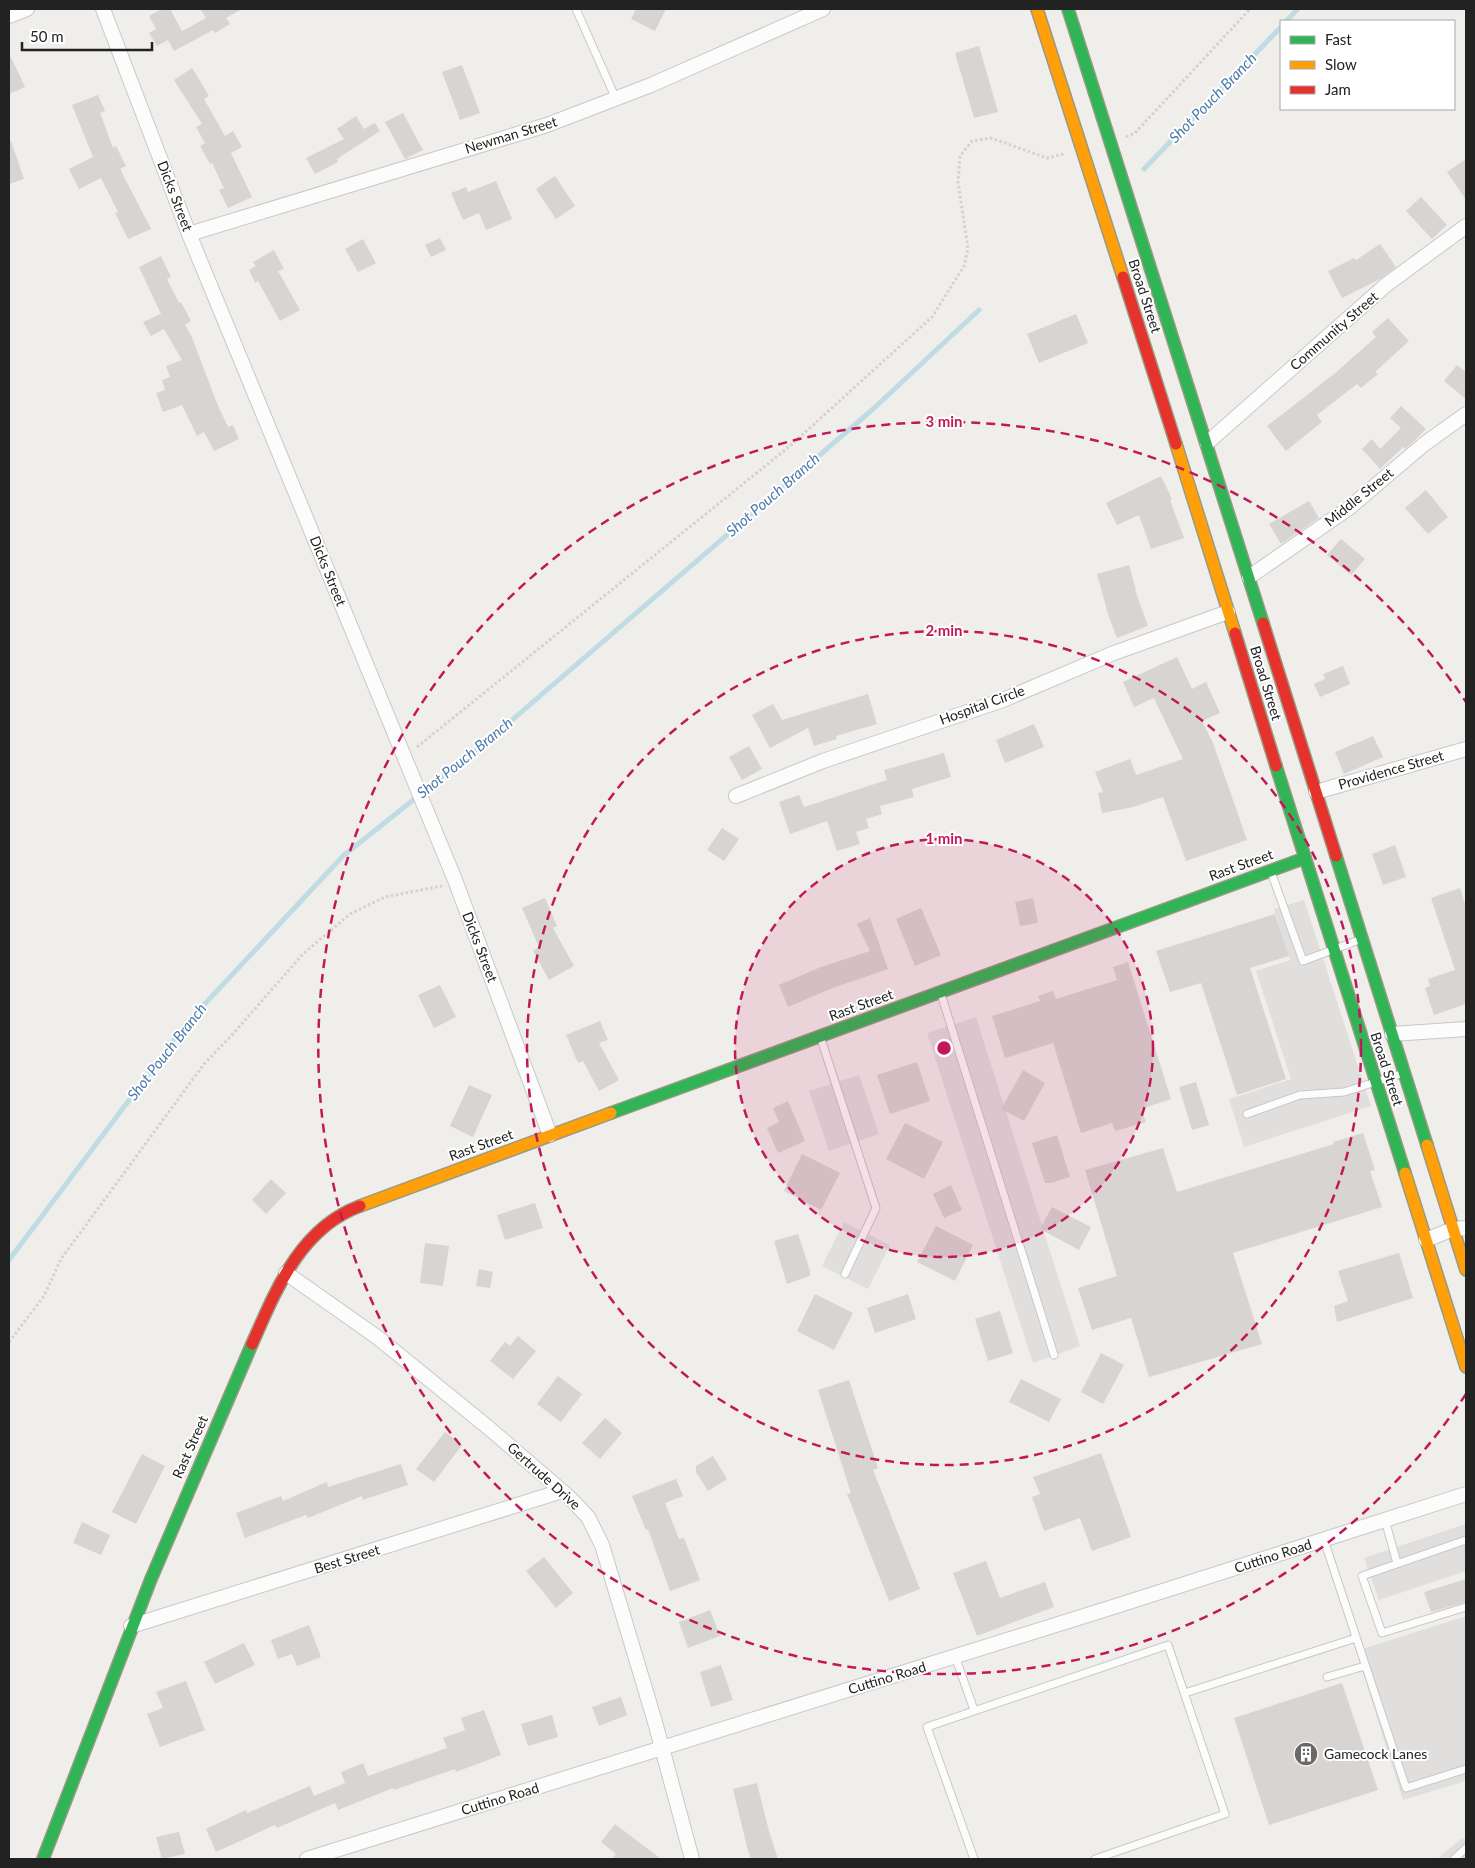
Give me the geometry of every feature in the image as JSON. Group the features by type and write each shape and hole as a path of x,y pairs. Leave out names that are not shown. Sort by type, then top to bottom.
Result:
{"main road":[{"name":"Broad Street","path":"1037,9 1144,341 1304,858 1466,1367"},
{"name":"Broad Street","path":"1068,9 1115,161 1207,443 1404,1073 1460,1228 1466,1270"},
{"name":"Rast Street","path":"43,1859 92,1726 132,1626 189,1486 256,1335 286,1273 310,1238 324,1226 353,1208 1304,858"}],"street":[{"path":"9,16 27,9"},
{"name":"Dicks Street","path":"103,9 189,234 435,832 550,1135"},
{"name":"Newman Street","path":"189,234 547,125 651,85 823,9"},
{"name":"Community Street","path":"1207,443 1386,285 1466,226"},
{"name":"Middle Street","path":"1249,577 1349,508 1422,445 1466,414"},
{"name":"Hospital Circle","path":"736,796 823,761 1003,700 1114,653 1228,612"},
{"name":"Providence Street","path":"1316,792 1466,749"},
{"path":"1392,1034 1466,1029"},
{"path":"1426,1240 1460,1228"},
{"name":"Gertrude Drive","path":"286,1273 377,1337 490,1429 562,1491 588,1517 602,1544 662,1748 692,1859"},
{"name":"Best Street","path":"132,1626 562,1491"},
{"name":"Cuttino Road","path":"307,1859 1466,1494"}],"lane":[{"path":"576,9 616,99"},
{"path":"1270,870 1303,961 1362,939"},
{"path":"940,992 1054,1355"},
{"path":"820,1036 876,1208 845,1274"},
{"path":"1247,1114 1300,1095 1344,1092 1404,1073"},
{"path":"1385,1520 1398,1563"},
{"path":"1324,1540 1406,1788 1466,1769"},
{"path":"1466,1540 1362,1576 1382,1633 1466,1607"},
{"path":"1184,1693 1356,1638"},
{"path":"974,1859 926,1727 1168,1645 1224,1814 1095,1859"},
{"path":"955,1656 974,1710"},
{"path":"1327,1677 1365,1666"},
{"path":"1454,1859 1466,1848"}],"path":[{"path":"1125,137 1135,133 1250,9"},
{"path":"405,757 790,446 932,317 964,266 968,249 958,182 960,156 972,141 991,138 1047,158 1072,152"},
{"path":"9,1342 44,1296 61,1259 204,1064 303,954 350,914 386,897 440,886"}],"shaded area":[{"path":"1304,900 1371,1106 1244,1147 1229,1099 1291,1079 1256,971 1290,960 1274,909"},
{"path":"976,1017 1080,1346 1033,1363 927,1033"},
{"path":"859,1075 879,1134 829,1151 809,1091"},
{"path":"844,1222 890,1245 868,1289 822,1266"},
{"path":"1466,1524 1466,1571 1379,1600 1364,1558"},
{"path":"1466,1616 1466,1781 1403,1800 1356,1651"},
{"path":"1466,1838 1466,1859 1437,1859 1460,1840"}],"building":[{"path":"162,9 170,9 182,31 206,18 200,9 242,9 226,18 230,24 215,33 213,30 174,51 168,40 157,46 149,33 156,29 149,16"},
{"path":"636,9 666,9 655,31 631,19"},
{"path":"979,46 998,112 974,118 955,53"},
{"path":"9,53 25,87 9,94"},
{"path":"462,65 480,113 460,120 442,72"},
{"path":"192,68 209,96 204,99 225,136 233,131 242,147 231,153 252,197 228,208 219,190 224,188 212,163 210,164 200,146 205,143 196,127 202,124 174,80"},
{"path":"98,95 105,111 100,113 113,148 116,146 126,166 120,169 151,229 128,239 115,213 118,212 101,178 79,189 69,169 93,157 72,105"},
{"path":"403,113 423,150 405,159 385,122"},
{"path":"356,116 364,129 375,123 380,131 337,159 338,162 315,174 306,158 344,139 337,129"},
{"path":"9,141 11,141 24,179 9,184"},
{"path":"1466,159 1466,200 1447,172"},
{"path":"555,176 575,206 556,219 536,189"},
{"path":"496,181 512,219 486,230 479,213 463,220 451,193 466,187 468,192"},
{"path":"1421,197 1447,225 1432,239 1406,211"},
{"path":"440,238 446,250 431,257 425,245"},
{"path":"363,239 376,263 358,272 345,249"},
{"path":"1380,244 1396,267 1380,279 1342,298 1328,271 1354,258 1356,260"},
{"path":"274,250 284,269 278,271 300,310 280,321 258,281 255,283 249,270 256,266 253,262"},
{"path":"161,256 171,277 167,279 191,321 185,325 191,335 218,406 228,427 233,425 239,439 214,451 204,432 197,436 182,405 163,412 156,393 165,390 162,380 170,377 166,366 182,360 164,329 151,336 143,322 161,314 139,267"},
{"path":"1076,314 1088,343 1039,363 1027,334"},
{"path":"1388,318 1409,341 1375,372 1378,374 1361,388 1357,384 1317,415 1322,422 1286,451 1267,426 1334,374 1376,337 1372,332"},
{"path":"1457,365 1466,372 1466,399 1444,381"},
{"path":"1401,406 1426,429 1405,449 1403,447 1380,469 1362,449 1372,439 1380,449 1401,428 1390,418"},
{"path":"1161,476 1172,499 1170,500 1184,538 1151,549 1139,515 1117,525 1106,503"},
{"path":"1426,490 1448,517 1428,534 1405,508"},
{"path":"1309,501 1319,518 1281,544 1269,524"},
{"path":"1341,539 1365,559 1351,575 1327,555"},
{"path":"1129,565 1135,590 1148,626 1117,638 1097,574"},
{"path":"1177,657 1192,689 1206,682 1220,713 1202,721 1213,743 1247,840 1186,861 1163,797 1133,807 1102,813 1098,793 1103,792 1095,772 1130,759 1136,775 1183,759 1154,698 1134,707 1123,682"},
{"path":"1343,666 1350,684 1320,697 1314,684 1325,679 1323,674"},
{"path":"868,694 877,724 836,736 837,739 814,746 808,728 770,748 752,715 773,704 782,720"},
{"path":"1034,724 1044,747 1005,763 996,740"},
{"path":"1373,736 1383,757 1344,774 1335,752"},
{"path":"749,746 762,769 742,780 729,757"},
{"path":"944,753 951,777 912,789 914,797 880,806 882,814 866,819 869,828 856,832 860,844 837,851 827,821 790,834 779,802 799,795 804,807 887,780 884,770"},
{"path":"722,828 739,839 724,861 707,850"},
{"path":"1395,845 1406,877 1383,885 1372,854"},
{"path":"1460,888 1466,907 1466,1004 1434,1015 1425,988 1430,986 1428,979 1455,970 1431,898"},
{"path":"545,898 557,926 553,928 574,966 549,980 533,951 539,947 522,908"},
{"path":"1033,898 1038,923 1020,926 1015,902"},
{"path":"921,908 941,955 915,966 896,919"},
{"path":"1275,914 1289,956 1250,968 1286,1079 1237,1095 1201,983 1170,992 1156,951"},
{"path":"870,918 888,969 830,989 788,1007 779,985 821,967 870,951 857,924"},
{"path":"1128,962 1171,1099 1141,1109 1146,1122 1115,1131 1112,1123 1081,1133 1053,1043 1005,1058 992,1016 1040,1001 1038,996 1053,991 1056,999 1117,980 1113,967"},
{"path":"440,985 456,1017 434,1028 418,995"},
{"path":"600,1021 608,1040 599,1043 619,1080 599,1091 583,1061 578,1063 566,1035"},
{"path":"917,1062 930,1101 890,1114 877,1075"},
{"path":"1023,1070 1045,1083 1024,1121 1001,1109"},
{"path":"1196,1082 1209,1125 1192,1130 1179,1087"},
{"path":"469,1085 492,1095 473,1137 450,1126"},
{"path":"788,1101 805,1141 778,1153 767,1128 779,1122 773,1108"},
{"path":"905,1123 943,1142 924,1179 886,1159"},
{"path":"1363,1133 1375,1170 1370,1171 1382,1207 1233,1253 1262,1344 1149,1377 1131,1318 1092,1330 1078,1288 1117,1276 1085,1170 1163,1148 1177,1192 1334,1144 1333,1142"},
{"path":"1057,1135 1070,1177 1045,1183 1032,1143"},
{"path":"802,1154 840,1173 821,1210 784,1191"},
{"path":"271,1179 286,1193 266,1214 252,1200"},
{"path":"951,1185 962,1210 944,1218 933,1194"},
{"path":"535,1203 543,1228 505,1240 497,1215"},
{"path":"1052,1207 1091,1227 1079,1250 1040,1229"},
{"path":"936,1226 973,1245 955,1281 917,1262"},
{"path":"798,1234 810,1276 787,1284 774,1241"},
{"path":"425,1243 449,1246 443,1286 420,1283"},
{"path":"1399,1253 1413,1298 1337,1322 1334,1306 1348,1301 1338,1271"},
{"path":"479,1269 493,1272 490,1288 476,1286"},
{"path":"815,1294 853,1313 834,1350 797,1331"},
{"path":"908,1294 916,1319 875,1333 867,1308"},
{"path":"1000,1311 1013,1353 988,1361 975,1319"},
{"path":"518,1336 536,1351 513,1379 490,1361 505,1342 510,1346"},
{"path":"1101,1353 1124,1365 1103,1404 1081,1392"},
{"path":"558,1376 582,1394 561,1422 537,1404"},
{"path":"1021,1379 1061,1399 1049,1422 1009,1402"},
{"path":"849,1380 878,1468 873,1470 920,1589 889,1601 847,1494 851,1493 818,1390"},
{"path":"605,1418 622,1433 600,1459 582,1443"},
{"path":"445,1432 462,1445 434,1482 416,1469"},
{"path":"1101,1453 1131,1537 1092,1551 1080,1518 1044,1531 1032,1497 1040,1494 1033,1477"},
{"path":"142,1454 165,1466 136,1524 112,1512"},
{"path":"713,1456 727,1479 708,1491 696,1472 696,1466"},
{"path":"401,1464 408,1485 363,1500 362,1496 308,1518 306,1515 245,1538 236,1513 281,1496 283,1501 327,1482 328,1487"},
{"path":"676,1479 683,1496 665,1503 679,1539 684,1538 700,1580 670,1591 648,1529 646,1530 632,1496"},
{"path":"82,1522 110,1535 101,1555 73,1543"},
{"path":"544,1557 573,1593 556,1608 526,1571"},
{"path":"986,1561 1000,1598 1045,1582 1054,1607 977,1636 953,1573"},
{"path":"1466,1579 1466,1602 1431,1612 1424,1592"},
{"path":"710,1610 720,1636 688,1648 679,1622"},
{"path":"309,1625 321,1657 297,1666 292,1654 278,1659 271,1640"},
{"path":"244,1643 255,1665 215,1684 204,1662"},
{"path":"721,1665 733,1700 711,1707 700,1672"},
{"path":"186,1681 205,1730 160,1747 147,1714 163,1708 156,1692"},
{"name":"Gamecock Lanes","path":"1342,1683 1378,1790 1269,1825 1234,1718"},
{"path":"621,1697 627,1715 599,1726 592,1707"},
{"path":"484,1710 501,1755 456,1772 455,1769 394,1790 393,1788 338,1810 335,1803 277,1828 275,1825 216,1852 206,1829 246,1810 247,1813 310,1786 314,1796 345,1783 341,1772 363,1763 368,1776 447,1748 443,1738 465,1730 461,1718"},
{"path":"552,1715 558,1737 528,1746 521,1724"},
{"path":"757,1783 778,1859 751,1859 747,1847 733,1789"},
{"path":"615,1824 661,1859 612,1859 616,1854 601,1842"},
{"path":"179,1832 185,1854 162,1859 156,1837"}],"waterway":[{"name":"Shot Pouch Branch","path":"1287,20 1298,9"},
{"name":"Shot Pouch Branch","path":"1144,169 1280,28"},
{"name":"Shot Pouch Branch","path":"9,1260 187,1023 343,856 497,733 872,410 979,310"}],"traffic: fast":[{"path":"1068,9 1263,623"},
{"path":"1276,766 1405,1173"},
{"path":"1336,856 1427,1145"},
{"path":"611,1113 1305,858"},
{"path":"43,1859 151,1579 252,1344"}],"traffic: slow":[{"path":"1037,9 1123,277"},
{"path":"1176,444 1235,633"},
{"path":"360,1206 611,1113"},
{"path":"1427,1145 1466,1270"},
{"path":"1405,1173 1466,1367"}],"traffic: jam":[{"path":"1123,277 1176,444"},
{"path":"1263,623 1336,856"},
{"path":"1235,633 1276,766"},
{"path":"252,1344 281,1282 292,1263 306,1245 321,1229 339,1216 360,1206"}],"place":[{"name":"Gamecock Lanes","path":"1306,1754"}]}
